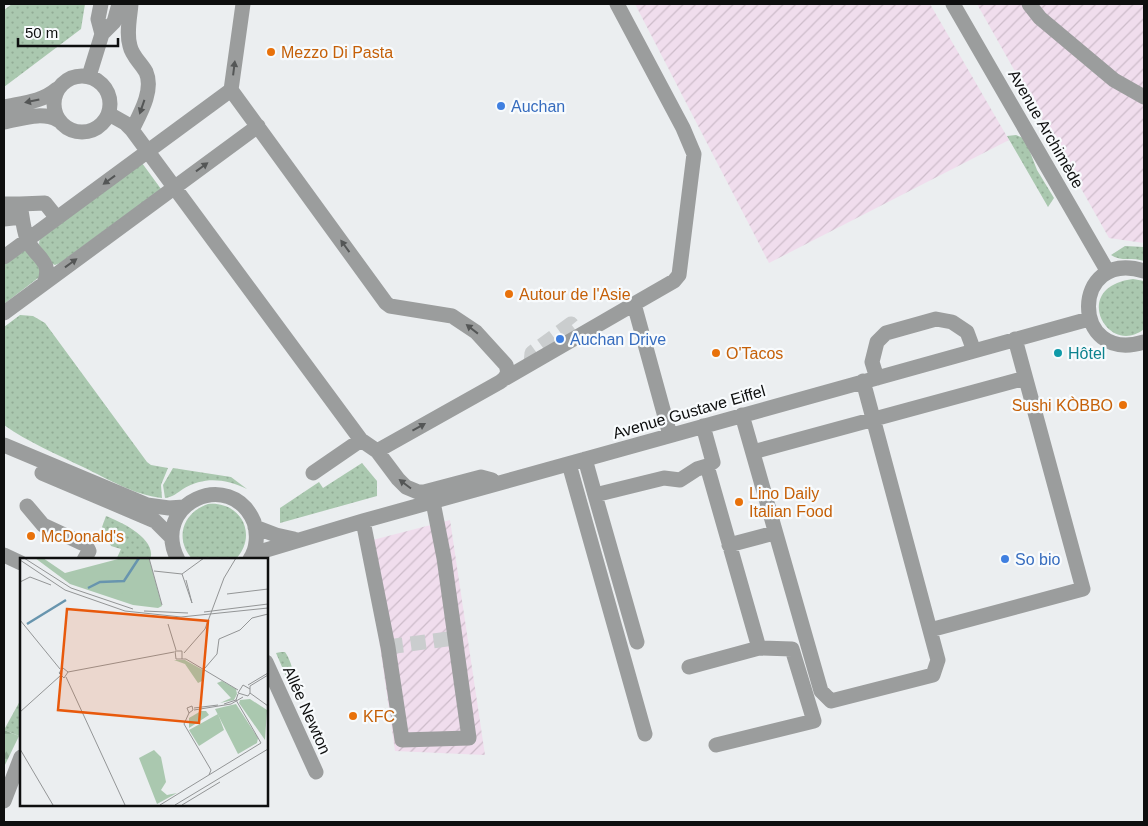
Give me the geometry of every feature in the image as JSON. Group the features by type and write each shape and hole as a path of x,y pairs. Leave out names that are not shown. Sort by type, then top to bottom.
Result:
{"street":[{"path":"101,4 98,18 102,34"},
{"path":"89,76 102,34 114,22 118,4"},
{"path":"131,4 128,32 130,48 145,71 149,84 142,110 132,130"},
{"path":"243,4 231,90 386,303 390,306 452,316 461,321 484,340 506,365 508,371 506,378"},
{"path":"377,451 674,281 679,275 694,154 683,128 617,4"},
{"name":"Avenue Archimède","path":"953,4 1108,272"},
{"path":"1029,4 1040,18 1114,80 1144,97"},
{"path":"4,107 39,100 49,96 63,82 71,77 80,75 89,76 105,86 110,104 109,114 98,127 90,131 72,130 51,116 42,115 4,122"},
{"path":"57,89 53,104 58,120"},
{"path":"13,249 231,90"},
{"path":"109,114 125,123 132,130 361,440 377,451 406,487 418,492 424,492 481,477 501,482"},
{"path":"4,312 258,126"},
{"path":"4,219 21,210 45,203 57,218"},
{"path":"4,204 21,210"},
{"path":"13,249 21,210"},
{"path":"13,249 47,267 48,274 44,283"},
{"path":"1144,272 1132,268 1120,268 1108,272 1099,278 1093,287 1088,297 1087,308 1089,319 1095,331 1105,340 1118,345 1132,346 1144,342"},
{"path":"634,304 670,435"},
{"path":"742,415 774,533 821,691 832,701 933,675 938,660 873,420 870,380 872,362 877,342 886,333 936,319 952,322 968,332 974,350"},
{"name":"Avenue Gustave Eiffel","path":"251,557 298,539 1089,319"},
{"path":"930,630 1083,589 1015,339"},
{"path":"753,452 1025,378"},
{"path":"595,495 664,478 680,480 696,469 707,466 713,462 703,426"},
{"path":"4,434 38,450 54,467"},
{"path":"313,473 361,440"},
{"path":"4,445 147,505 169,508 184,507"},
{"path":"4,450 10,453 30,456"},
{"path":"4,456 155,521 172,552"},
{"path":"585,459 637,642"},
{"path":"569,464 645,734"},
{"path":"707,466 759,648"},
{"path":"172,552 173,526 177,516 184,507 194,499 207,495 219,495 232,498 242,505 250,515 255,527 256,540 251,557"},
{"path":"363,521 388,647 402,740 469,738 444,558 433,502"},
{"path":"27,506 43,525 86,545 89,551 85,558"},
{"name":"Avenue Gustave Eiffel","path":"255,527 276,536 298,539"},
{"path":"729,545 774,533"},
{"path":"4,555 20,563"},
{"path":"689,667 759,648 792,649 814,721 716,745"},
{"name":"Allée Newton","path":"268,666 316,772"},
{"path":"4,801 20,760"}],"shaded area":[{"path":"635,4 930,4 1009,140 769,263"},
{"path":"977,4 1144,4 1144,243 1109,238"},
{"path":"450,520 485,755 395,751 365,542"}],"green space":[{"path":"12,4 85,4 81,29 4,87 4,10"},
{"path":"1016,135 1023,138 1027,144 1037,170 1054,198 1048,207 1007,136"},
{"path":"142,163 161,189 60,263 55,265 48,261 39,246 40,239"},
{"path":"1125,246 1144,247 1144,261 1119,258 1111,255"},
{"path":"25,250 32,253 42,275 4,304 4,265"},
{"path":"1133,279 1144,281 1144,329 1131,336 1118,335 1108,328 1101,318 1099,306 1103,294 1114,285"},
{"path":"20,315 33,316 45,323 147,462 151,465 168,468 161,485 162,498 141,494 121,486 42,448 4,425 4,327"},
{"path":"362,463 377,481 377,496 280,523 280,508 319,482 323,488"},
{"path":"173,468 231,477 247,489 215,480 199,482 173,496 165,498 163,485"},
{"path":"208,504 230,508 243,522 246,540 236,558 192,558 187,552 184,544 184,527 187,520 199,508"},
{"path":"106,516 137,532 149,545 150,558 117,558 121,549 111,546 102,527"},
{"path":"285,652 292,669 293,679 289,683 276,653"},
{"path":"20,701 19,736 4,730"},
{"path":"4,730 19,736 4,767"}],"tunnel":[{"path":"531,364 532,353 571,324 580,335"},
{"path":"388,647 455,638"}],"place":[{"name":"Mezzo Di Pasta","path":"271,52"},
{"name":"Auchan","path":"501,106"},
{"name":"Autour de l'Asie","path":"509,294"},
{"name":"Auchan Drive","path":"560,339"},
{"name":"O'Tacos","path":"716,353"},
{"name":"Hôtel","path":"1058,353"},
{"name":"Sushi KÒBBO","path":"1123,405"},
{"name":"Lino Daily Italian Food","path":"739,502"},
{"name":"McDonald's","path":"31,536"},
{"name":"So bio","path":"1005,559"},
{"name":"KFC","path":"353,716"}]}
